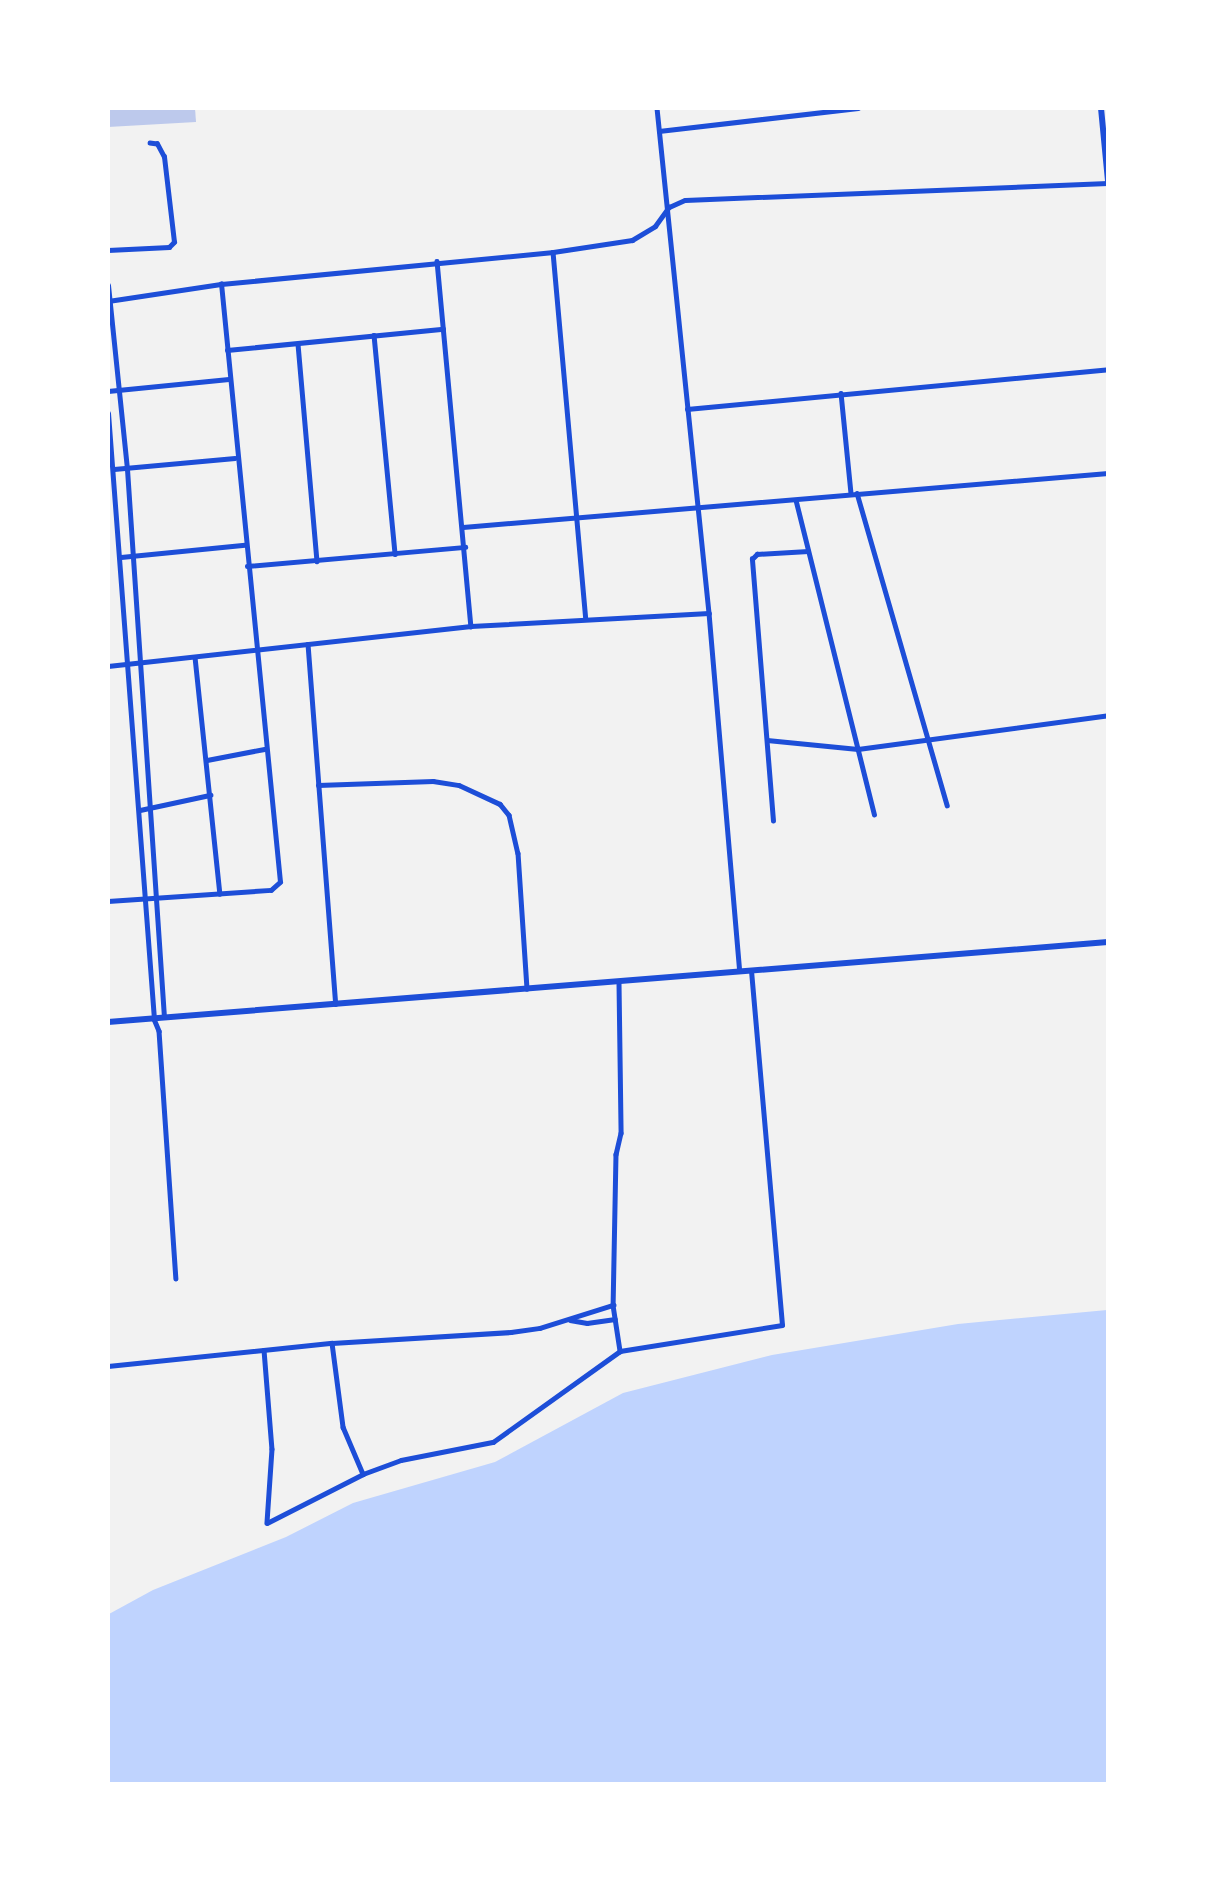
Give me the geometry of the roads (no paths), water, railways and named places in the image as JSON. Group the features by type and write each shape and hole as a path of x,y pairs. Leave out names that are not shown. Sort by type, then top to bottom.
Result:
{"main road":[{"path":"1101,108 1108,182"},
{"path":"108,1022 1108,942"}],"street":[{"path":"657,108 709,613 740,972"},
{"path":"659,131 858,108"},
{"path":"108,250 169,247 174,242 164,157 157,144 150,143"},
{"path":"109,301 221,284 437,261 553,252 632,240 655,226 669,207 685,200 1108,182"},
{"path":"553,252 586,619"},
{"path":"437,261 471,626"},
{"path":"108,901 271,891 280,882 234,458 221,284"},
{"path":"108,285 127,469 151,809 164,1017 159,1031"},
{"path":"227,350 443,329"},
{"path":"374,335 395,554"},
{"path":"298,344 317,561"},
{"path":"687,409 1108,369"},
{"path":"108,391 228,379"},
{"path":"841,393 850,493"},
{"path":"108,413 154,1018 159,1031 176,1278"},
{"path":"114,469 234,458"},
{"path":"463,527 575,515 698,508 857,492 1108,473"},
{"path":"857,492 947,805"},
{"path":"796,500 874,814"},
{"path":"121,557 244,545"},
{"path":"247,566 465,547"},
{"path":"773,821 752,559 757,554 808,551"},
{"path":"108,666 128,666 471,626 709,613"},
{"path":"307,644 336,1004"},
{"path":"195,657 220,894"},
{"path":"767,740 858,749 928,743 1108,715"},
{"path":"207,760 264,749"},
{"path":"318,785 433,781 459,785 500,804 509,815 518,853 527,990"},
{"path":"140,810 210,795"},
{"path":"264,1350 272,1449 267,1523 363,1474 401,1460 493,1442 526,1415 552,1404 620,1351 782,1325 751,972"},
{"path":"619,983 621,1133 616,1154 613,1305 620,1351"},
{"path":"108,1366 332,1343 479,1335 570,1320 613,1305"},
{"path":"570,1320 587,1323 615,1319"},
{"path":"332,1343 343,1427 363,1474"}],"water":[{"path":"1107,1310 1107,1783 109,1783 109,1614 153,1590 286,1537 353,1503 495,1462 623,1393 772,1355 958,1324"}]}
